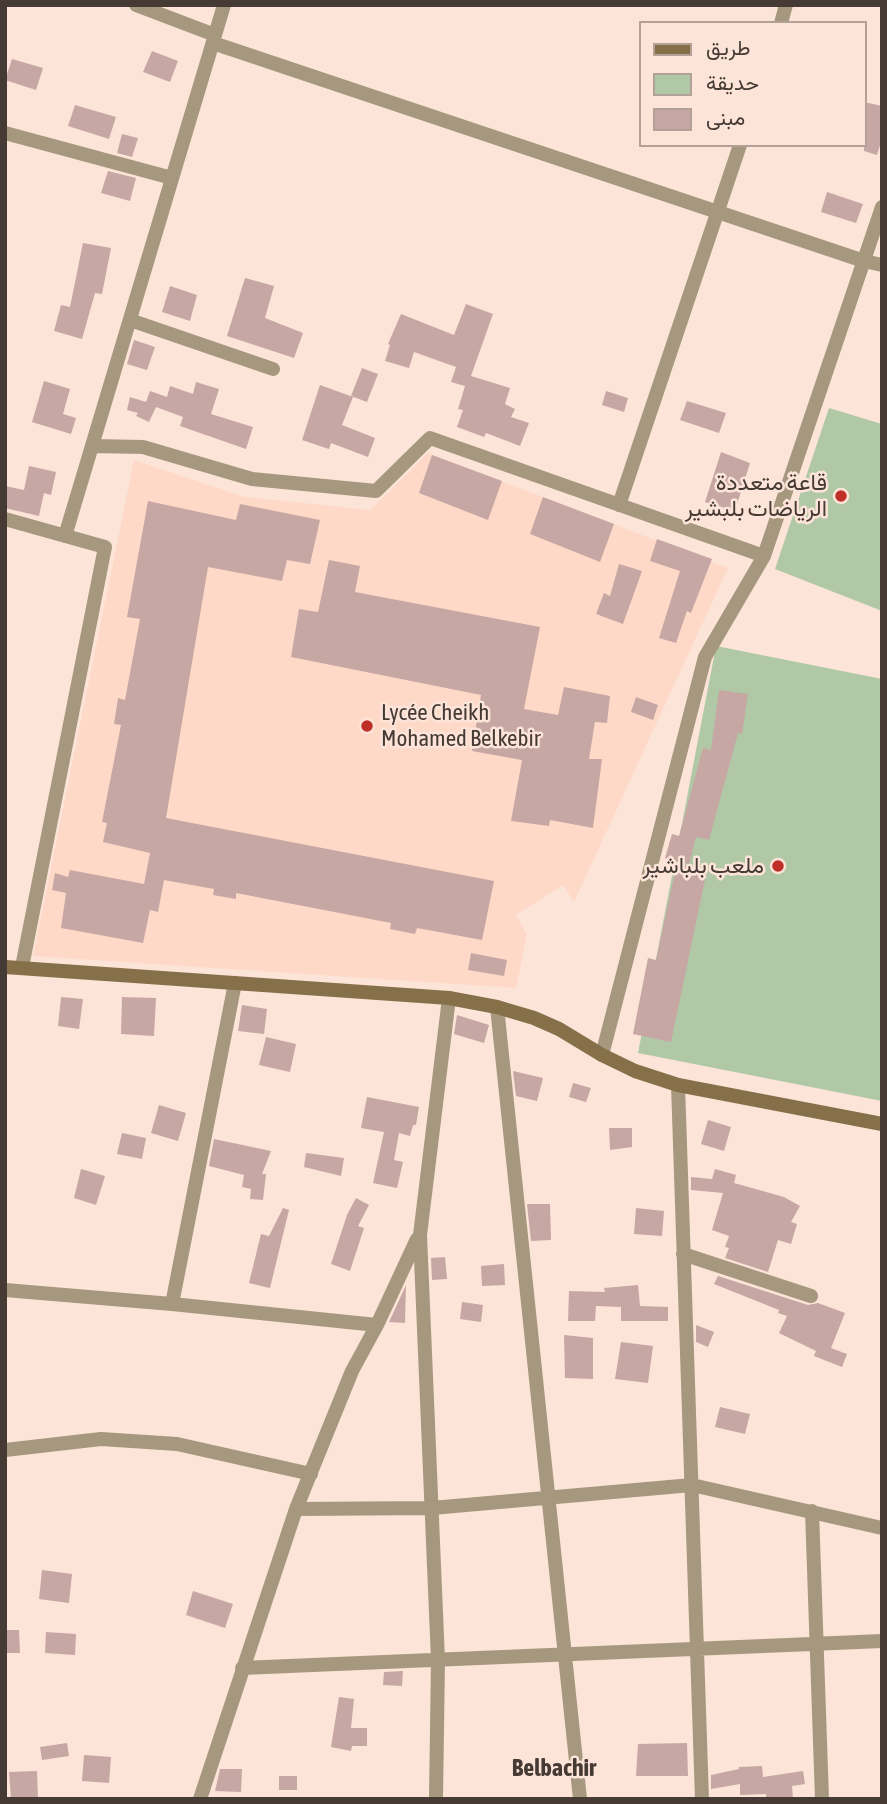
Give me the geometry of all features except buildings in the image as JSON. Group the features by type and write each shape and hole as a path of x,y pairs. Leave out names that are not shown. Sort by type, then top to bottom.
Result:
{"street":[{"path":"136,5 214,39 717,212 882,265"},
{"path":"65,536 224,5"},
{"path":"5,133 172,178"},
{"path":"619,505 739,147"},
{"path":"602,1055 705,657 764,555 882,207"},
{"path":"130,320 273,369"},
{"path":"92,446 143,447 252,479 376,491 430,438 764,555"},
{"path":"5,519 105,547 22,967"},
{"path":"5,967 449,998 497,1007 559,1029 635,1071 678,1085 882,1124"},
{"path":"172,1304 234,983"},
{"path":"436,1799 438,1660 419,1235 449,998"},
{"path":"497,1007 580,1799"},
{"path":"678,1085 702,1799"},
{"path":"200,1799 296,1509 352,1371 419,1235"},
{"path":"683,1254 810,1296"},
{"path":"5,1290 377,1325"},
{"path":"5,1450 101,1439 177,1444 311,1474"},
{"path":"296,1509 432,1508 692,1485 882,1528"},
{"path":"812,1511 822,1799"},
{"path":"242,1668 882,1641"}],"shaded area":[{"name":"Lycée Cheikh Mohamed Belkebir","path":"428,453 728,568 574,902 563,885 516,915 527,935 516,988 33,956 134,460 245,497 370,510"}],"green space":[{"name":"قاعة متعددة الرياضات بلبشير","path":"829,408 882,424 882,611 775,569"},
{"name":"ملعب بلباشير","path":"716,646 882,679 882,1101 638,1053"}],"place":[{"name":"قاعة متعددة الرياضات بلبشير","path":"841,496"},
{"name":"Lycée Cheikh Mohamed Belkebir","path":"367,726"},
{"name":"ملعب بلباشير","path":"778,866"}],"district":[{"name":"Belbachir","path":"554,1768"}]}
